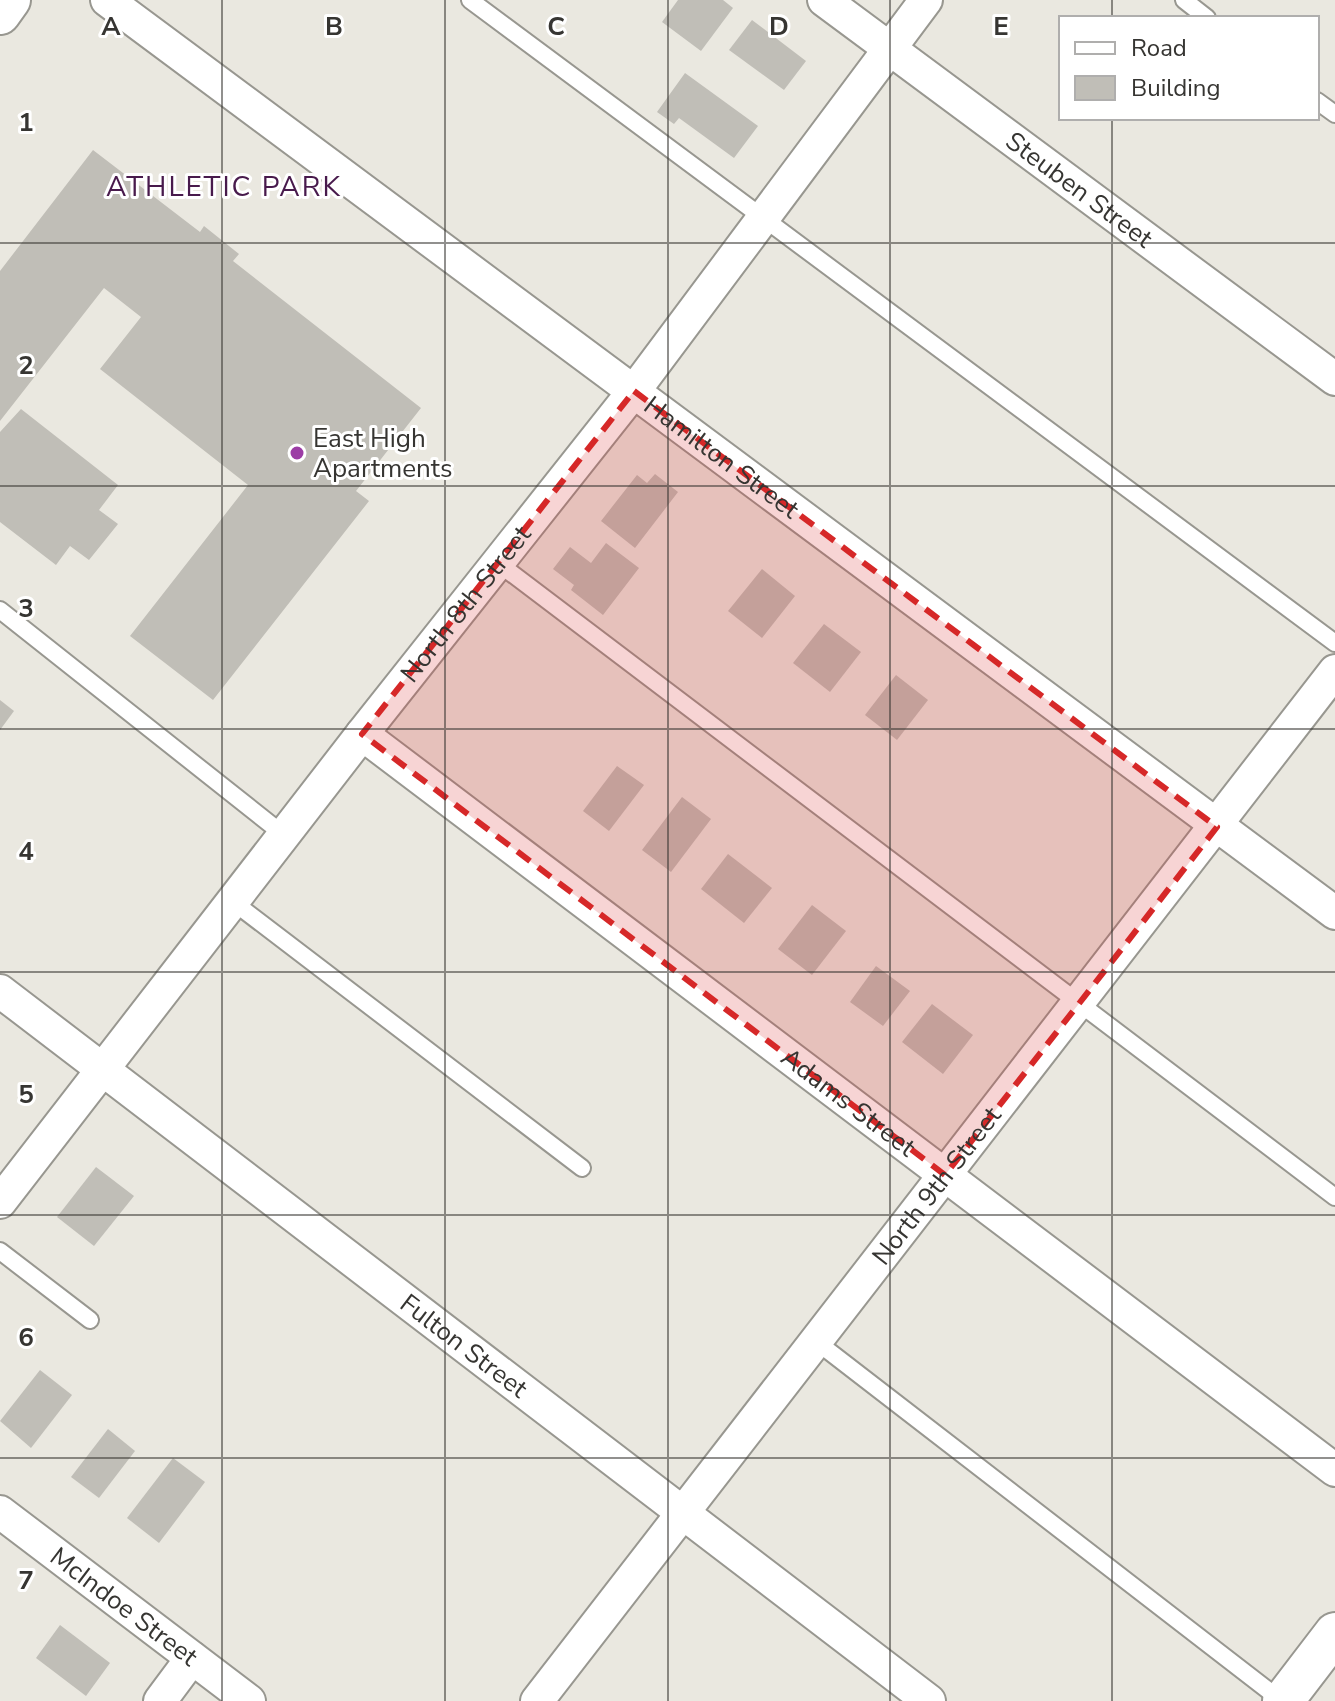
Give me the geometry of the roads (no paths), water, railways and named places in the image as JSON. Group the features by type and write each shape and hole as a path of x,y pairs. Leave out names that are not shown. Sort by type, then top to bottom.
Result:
{"street":[{"path":"0,14 10,0"},
{"name":"Hamilton Street","path":"107,0 1335,913"},
{"name":"Steuben Street","path":"824,0 1335,379"},
{"name":"North 8th Street","path":"0,1202 362,734 634,391 926,0"},
{"name":"North 9th Street","path":"537,1701 1335,671"},
{"name":"Adams Street","path":"362,734 1335,1470"},
{"name":"Fulton Street","path":"0,991 929,1701"},
{"name":"McIndoe Street","path":"0,1512 249,1701"},
{"path":"1282,1701 1335,1633"},
{"path":"160,1701 192,1658"}],"lane":[{"path":"470,0 1335,643"},
{"path":"1184,0 1204,16"},
{"path":"498,563 1335,1197"},
{"path":"0,610 284,835"},
{"path":"232,901 582,1168"},
{"path":"0,1251 90,1320"},
{"path":"817,1342 1282,1701"}],"place":[{"name":"East High Apartments","path":"297,453"}],"district":[{"name":"ATHLETIC PARK","path":"224,187"}]}
